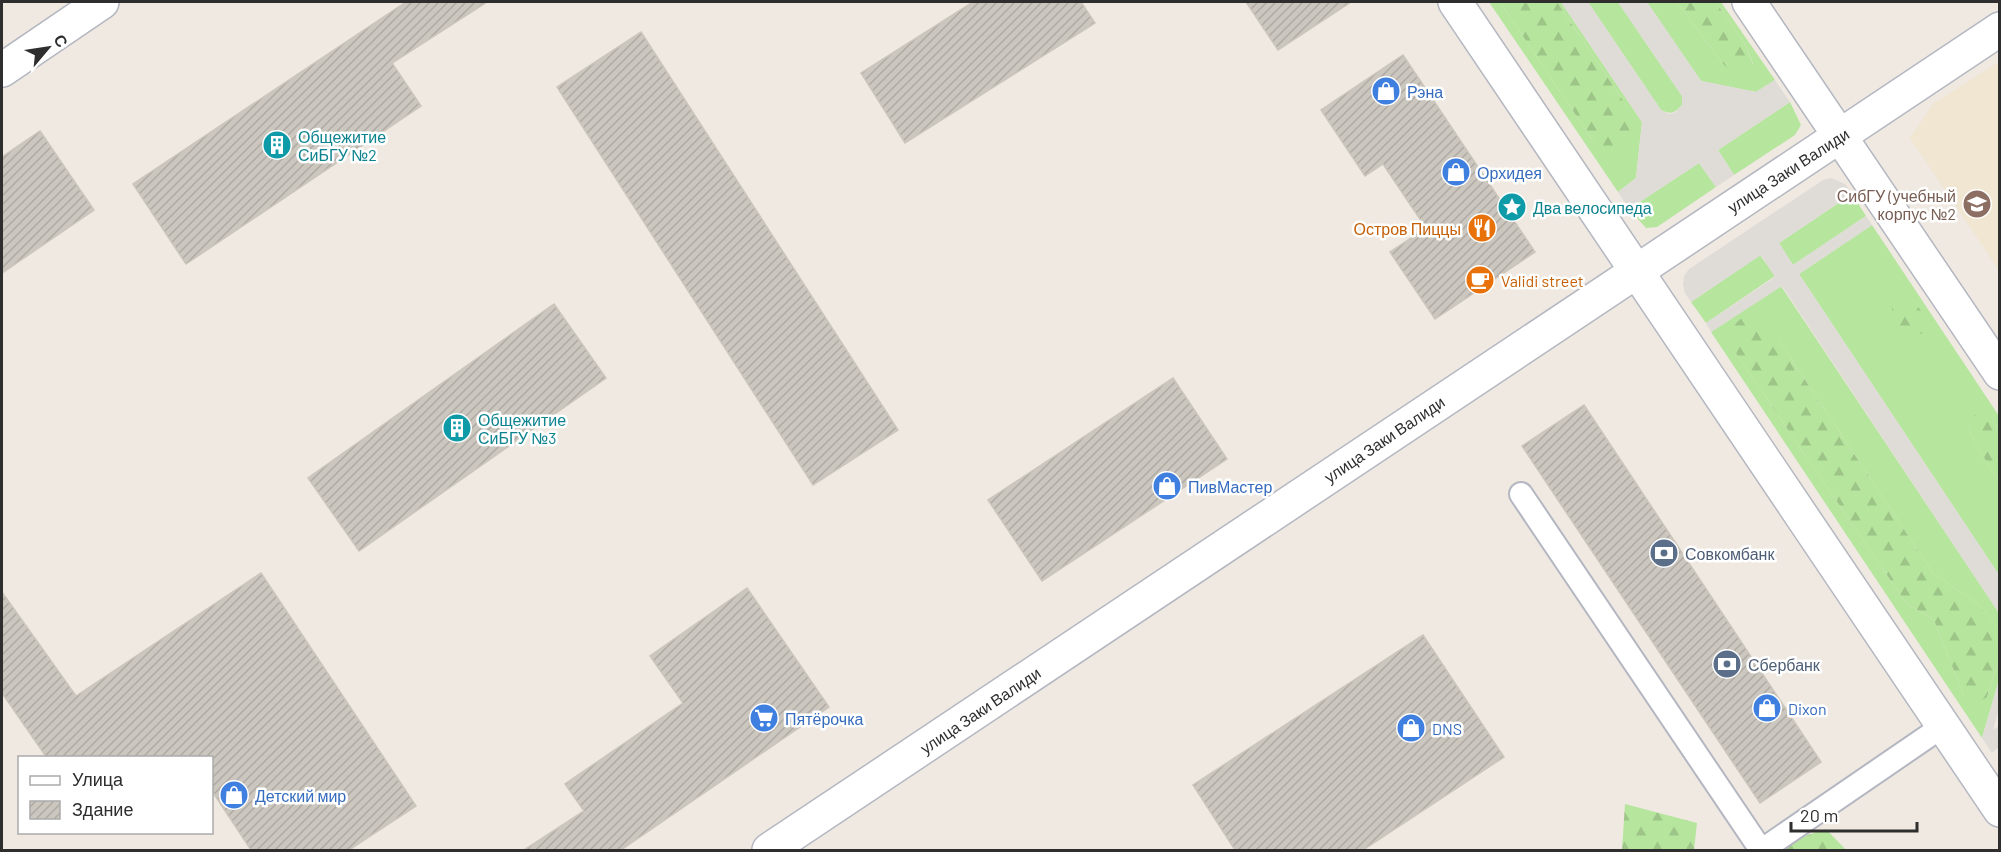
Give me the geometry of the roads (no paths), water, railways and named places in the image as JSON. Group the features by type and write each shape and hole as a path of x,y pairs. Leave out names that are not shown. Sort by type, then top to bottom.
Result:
{"street":[{"path":"2,70 102,2"},
{"path":"1455,2 2000,810"},
{"path":"1749,2 2000,373"},
{"name":"улица Заки Валиди","path":"769,850 2000,29"}],"lane":[{"path":"1521,494 1762,850 1943,726"}],"place":[{"name":"Рэна","path":"1386,91"},
{"name":"Общежитие СиБГУ №2","path":"277,145"},
{"name":"Орхидея","path":"1456,172"},
{"name":"СибГУ (учебный корпус №2","path":"1977,204"},
{"name":"Два велосипеда","path":"1512,207"},
{"name":"Остров Пиццы","path":"1482,228"},
{"name":"Validi street","path":"1480,280"},
{"name":"Общежитие СиБГУ №3","path":"457,428"},
{"name":"ПивМастер","path":"1167,486"},
{"name":"Совкомбанк","path":"1664,553"},
{"name":"Сбербанк","path":"1727,664"},
{"name":"Dixon","path":"1767,708"},
{"name":"Пятёрочка","path":"764,718"},
{"name":"DNS","path":"1411,728"},
{"name":"Детский мир","path":"234,795"}]}
